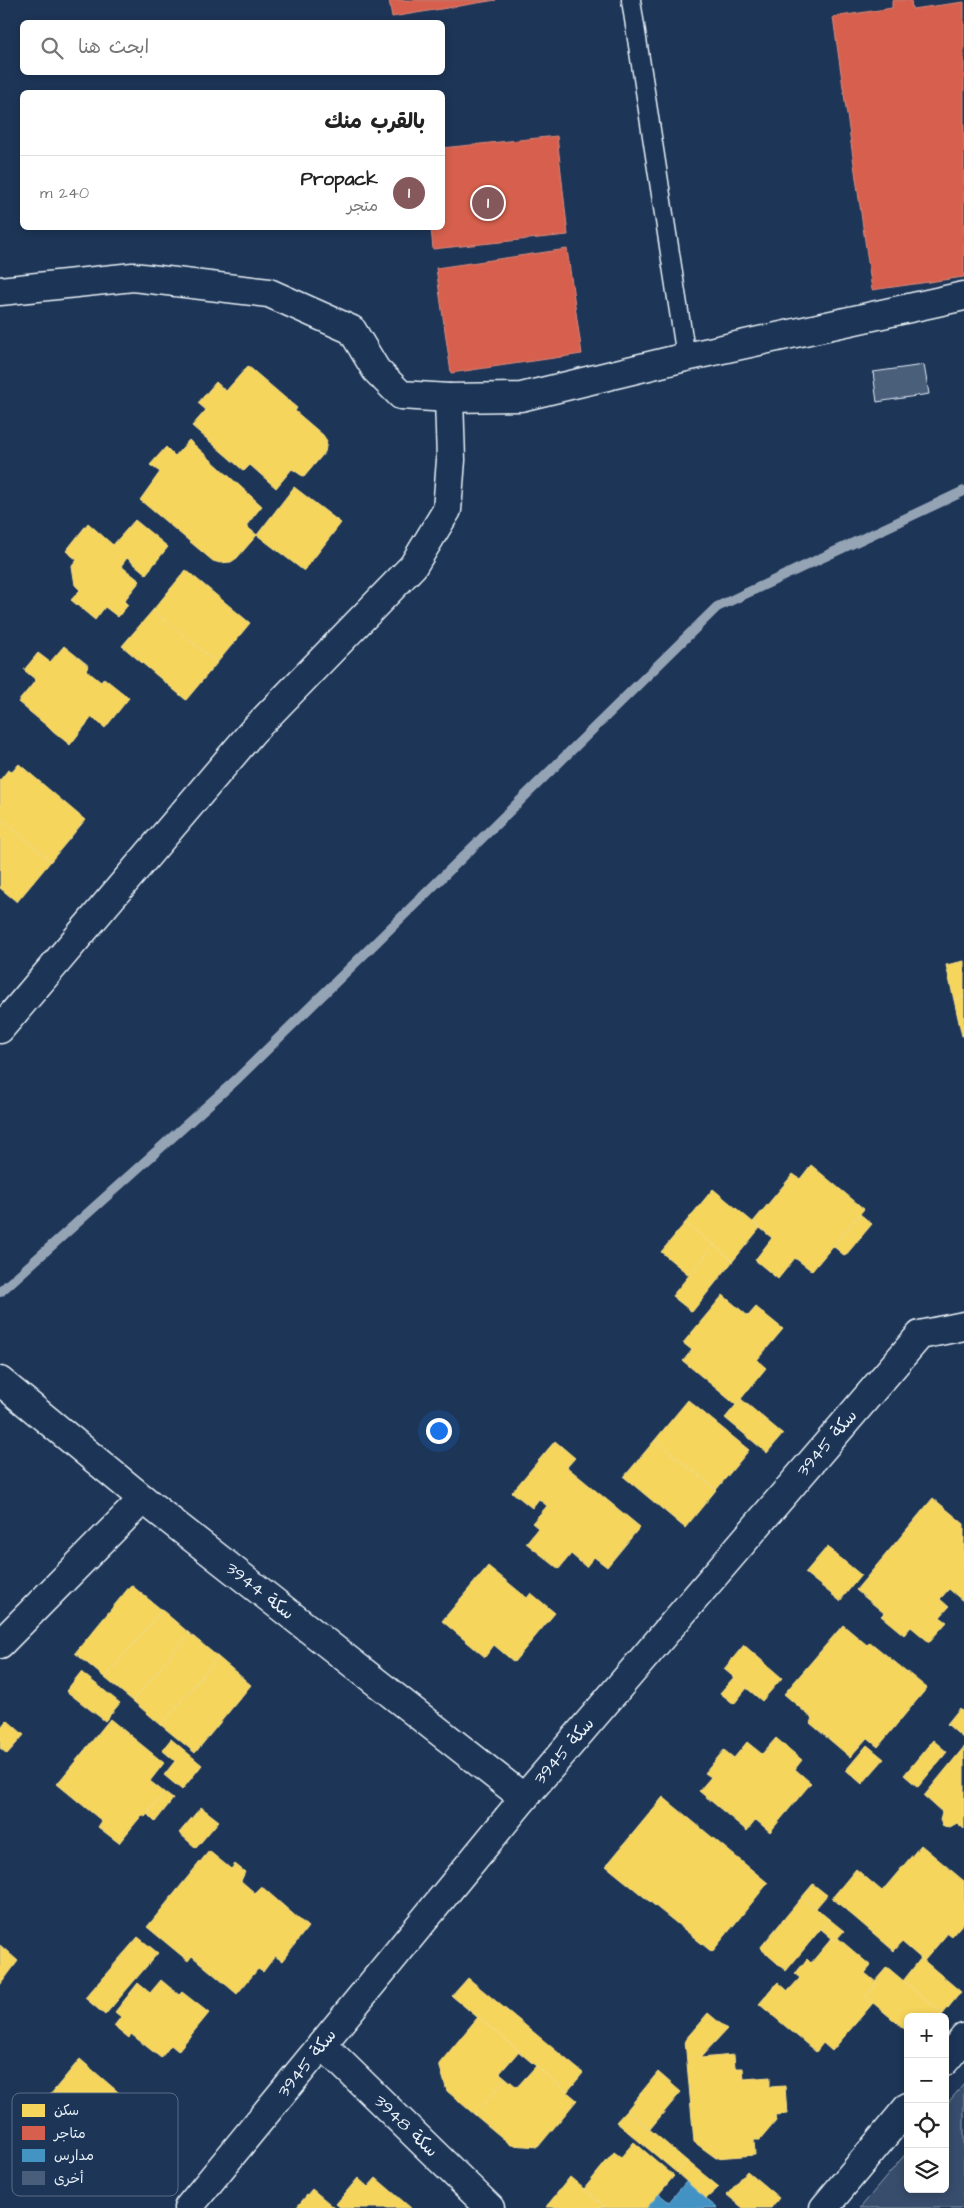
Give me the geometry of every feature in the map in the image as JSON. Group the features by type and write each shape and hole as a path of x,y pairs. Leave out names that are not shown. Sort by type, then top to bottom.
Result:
{"street":[{"path":"0,291 133,277 269,293 352,330 376,370 401,394 449,398 520,397 686,357 964,296"},
{"path":"0,1029 252,732 413,566 447,510 451,460 449,398"},
{"name":"سكة 3945","path":"188,2208 524,1798 920,1335 964,1326"},
{"name":"سكة 3944","path":"0,1381 143,1499 524,1798"},
{"path":"0,1644 143,1499"},
{"path":"947,2058 964,2038"},
{"name":"سكة 3948","path":"322,2044 490,2208"},
{"path":"824,2208 904,2111"}],"lane":[{"path":"630,0 686,357"}],"shaded area":[{"path":"964,2084 964,2208 860,2208 904,2156 904,2193 949,2193 949,2101"}],"building: سكن":[{"path":"248,366 297,408 295,411 323,435 327,441 325,452 304,477 292,469 276,488 250,465 244,471 192,426 206,410 198,403 216,382 226,391"},
{"path":"189,440 262,506 246,526 257,535 237,558 231,562 220,563 213,561 140,500 160,472 150,465 166,447 175,456"},
{"path":"294,487 341,523 304,571 257,535"},
{"path":"135,520 168,547 146,574 127,558 121,566 140,581 124,601 128,605 118,617 105,607 95,620 71,600 80,590 75,585 72,566 77,560 66,551 88,523 113,545"},
{"path":"186,570 250,623 217,663 153,610"},
{"path":"153,610 217,663 186,700 122,646"},
{"path":"64,646 89,666 86,670 101,682 104,678 129,698 105,728 92,717 70,745 18,702 36,680 24,670 38,653 50,662"},
{"path":"19,764 85,820 51,861 0,818 0,780 8,770 12,772"},
{"path":"0,818 51,861 17,902 0,888"},
{"path":"964,961 964,997 954,1000 946,965"},
{"path":"964,997 964,1036 962,1036 954,1000"},
{"path":"811,1165 864,1209 812,1271 795,1258 778,1279 755,1260 772,1238 753,1222 793,1174 800,1179"},
{"path":"713,1189 760,1228 733,1261 685,1223"},
{"path":"860,1214 872,1224 845,1256 833,1246"},
{"path":"685,1223 714,1245 689,1275 661,1252"},
{"path":"714,1245 733,1261 692,1312 672,1296"},
{"path":"723,1295 748,1316 756,1307 783,1329 757,1360 766,1368 736,1405 683,1361 692,1350 683,1343"},
{"path":"741,1399 783,1434 767,1453 725,1418"},
{"path":"688,1400 749,1450 716,1490 655,1440"},
{"path":"655,1440 716,1490 685,1528 624,1477"},
{"path":"555,1441 575,1458 567,1467 640,1527 607,1567 594,1557 586,1567 571,1554 559,1569 526,1543 538,1528 532,1523 547,1506 539,1499 532,1508 512,1492"},
{"path":"933,1498 964,1524 964,1602 949,1589 940,1599 949,1607 940,1617 947,1622 929,1642 911,1627 904,1635 881,1616 884,1613 856,1590"},
{"path":"827,1547 861,1575 840,1601 805,1573"},
{"path":"488,1566 527,1598 531,1593 555,1613 514,1662 494,1645 485,1657 442,1621"},
{"path":"131,1585 162,1610 105,1678 75,1653"},
{"path":"162,1610 189,1633 133,1701 105,1678"},
{"path":"843,1625 867,1645 870,1642 927,1688 878,1747 867,1738 850,1757 810,1723 813,1719 784,1694"},
{"path":"189,1633 218,1657 161,1725 133,1701"},
{"path":"744,1645 782,1678 762,1701 724,1669"},
{"path":"218,1657 251,1685 195,1753 161,1725"},
{"path":"81,1672 120,1703 105,1721 66,1691"},
{"path":"734,1677 747,1688 734,1704 720,1693"},
{"path":"960,1708 964,1712 964,1739 947,1724"},
{"path":"110,1719 164,1763 150,1781 165,1793 145,1817 142,1815 119,1843 98,1827 102,1821 57,1784"},
{"path":"7,1720 24,1735 7,1754 0,1748 0,1728"},
{"path":"776,1738 802,1760 795,1769 811,1783 770,1832 756,1820 747,1831 699,1791 711,1777 705,1773 724,1750 734,1758 747,1742 762,1754"},
{"path":"171,1739 202,1765 182,1790 164,1775 175,1761 162,1750"},
{"path":"933,1740 947,1752 918,1787 904,1775"},
{"path":"867,1745 884,1759 862,1784 846,1770"},
{"path":"964,1747 964,1829 957,1823 950,1827 943,1826 940,1819 942,1812 924,1796"},
{"path":"165,1793 173,1799 155,1822 147,1814"},
{"path":"663,1797 768,1883 712,1952 606,1866"},
{"path":"201,1807 219,1821 196,1848 179,1833"},
{"path":"921,1845 964,1881 964,1922 952,1936 948,1933 924,1961 902,1942 894,1951 832,1898 856,1869 882,1891"},
{"path":"209,1851 231,1869 235,1864 245,1872 241,1881 255,1893 261,1886 308,1927 282,1961 275,1956 263,1972 258,1969 237,1994 192,1956 188,1961 147,1927"},
{"path":"813,1884 827,1895 816,1908 802,1897"},
{"path":"802,1897 829,1919 786,1971 760,1948"},
{"path":"829,1919 844,1931 835,1941 821,1929"},
{"path":"138,1937 158,1953 105,2015 85,1998"},
{"path":"832,1938 835,1941 838,1938 871,1966 865,1973 877,1983 866,1997 873,2003 832,2051 823,2043 816,2052 759,2004 778,1982 788,1991 800,1978 795,1974 807,1959 811,1963"},
{"path":"0,1945 18,1961 0,1985"},
{"path":"921,1958 961,1992 942,2013 903,1981"},
{"path":"887,1967 942,2013 904,2013 904,2029 866,1997 877,1983 875,1981"},
{"path":"468,1978 583,2073 567,2092 452,1996"},
{"path":"161,1980 179,1995 182,1992 209,2013 178,2051 171,2045 161,2058 131,2034 129,2038 114,2026 121,2017 115,2012 138,1983 150,1993"},
{"path":"708,2013 727,2029 700,2058 734,2055 735,2068 743,2068 744,2079 770,2077 770,2087 785,2086 787,2114 775,2115 776,2121 760,2140 754,2140 755,2155 716,2158 694,2142 685,2040"},
{"path":"478,2017 519,2051 500,2073 506,2078 475,2115 447,2091 439,2064"},
{"path":"80,2059 119,2093 52,2093"},
{"path":"536,2066 577,2100 538,2147 511,2145 475,2115 506,2078 517,2087"},
{"path":"658,2072 681,2092 650,2129 627,2110"},
{"path":"627,2110 687,2161 677,2173 616,2122"},
{"path":"634,2142 674,2176 647,2208 601,2208 604,2206 584,2189 614,2152 621,2157"},
{"path":"687,2161 719,2187 706,2199 677,2173"},
{"path":"747,2171 779,2198 771,2208 743,2208 727,2195"},
{"path":"570,2177 604,2206 601,2208 546,2207"},
{"path":"358,2178 368,2187 376,2178 411,2208 341,2208 336,2204"},
{"path":"312,2189 335,2208 296,2208"}],"building: متاجر":[{"path":"389,0 496,0 392,17"},
{"path":"892,0 911,0 912,9 964,2 964,277 872,290 833,17 892,8"},
{"path":"557,136 568,235 433,249 431,230 445,230 445,148"},
{"path":"567,249 582,354 451,373 436,268"}],"building: مدارس":[{"path":"686,2182 717,2208 647,2208 659,2194 669,2202"}],"building: أخرى":[{"path":"924,365 929,394 877,402 873,372"}],"waterway":[{"path":"0,1292 236,1080 717,607 964,491"}],"place":[{"name":"Propack","path":"488,203"}]}
